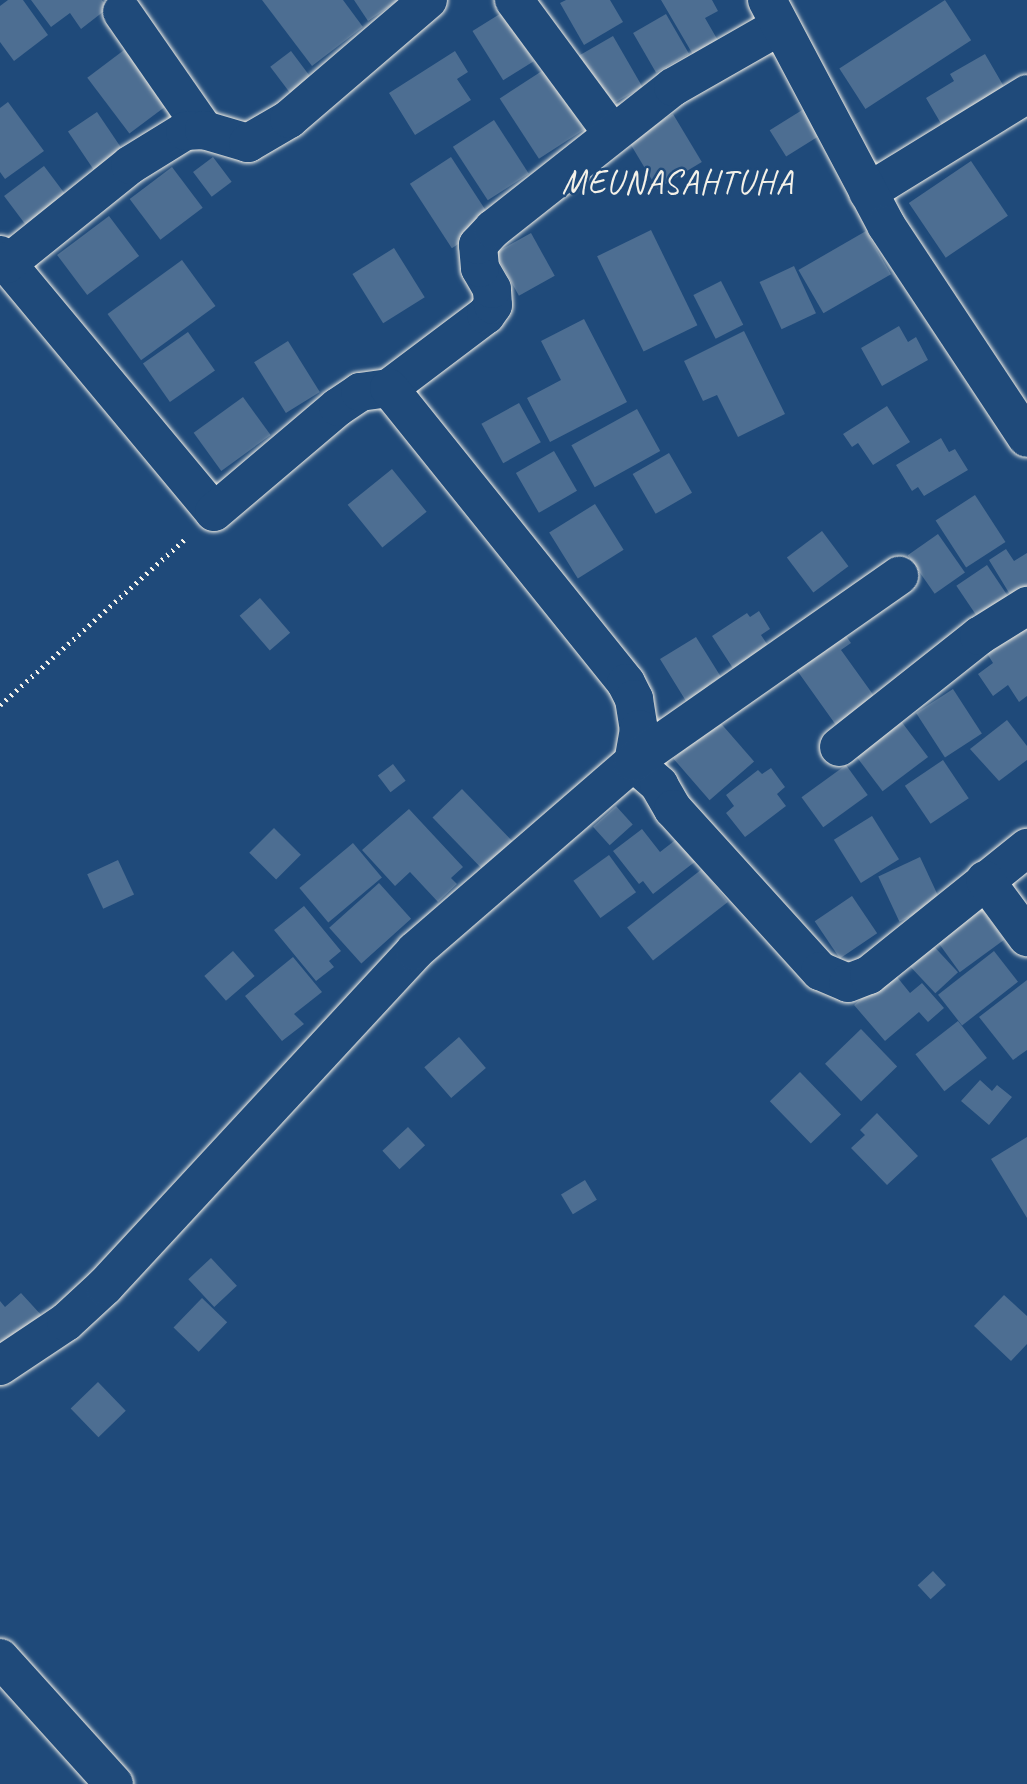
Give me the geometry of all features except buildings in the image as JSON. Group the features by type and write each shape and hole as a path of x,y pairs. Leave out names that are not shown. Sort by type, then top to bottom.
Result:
{"street":[{"path":"428,0 279,125 248,142 204,130 185,131 130,165 4,259 214,512 360,391 389,388 486,315 493,305 492,289 480,268 478,245 612,133 773,13 868,192 1027,438"},
{"path":"514,0 612,133"},
{"path":"122,12 204,130"},
{"path":"868,192 1027,94"},
{"path":"389,388 626,683 634,699 639,729 633,762"},
{"path":"0,1366 66,1322 106,1286 415,951 633,762 899,576"},
{"path":"839,747 979,636 1027,606"},
{"path":"633,762 659,785 673,809 820,971 833,979 848,983 869,975 1027,848"},
{"path":"985,880 1027,937"},
{"path":"0,1658 114,1784"}],"path":[{"path":"0,705 78,639 214,512"}],"district":[{"name":"MEUNASAHTUHA","path":"678,183"}]}
